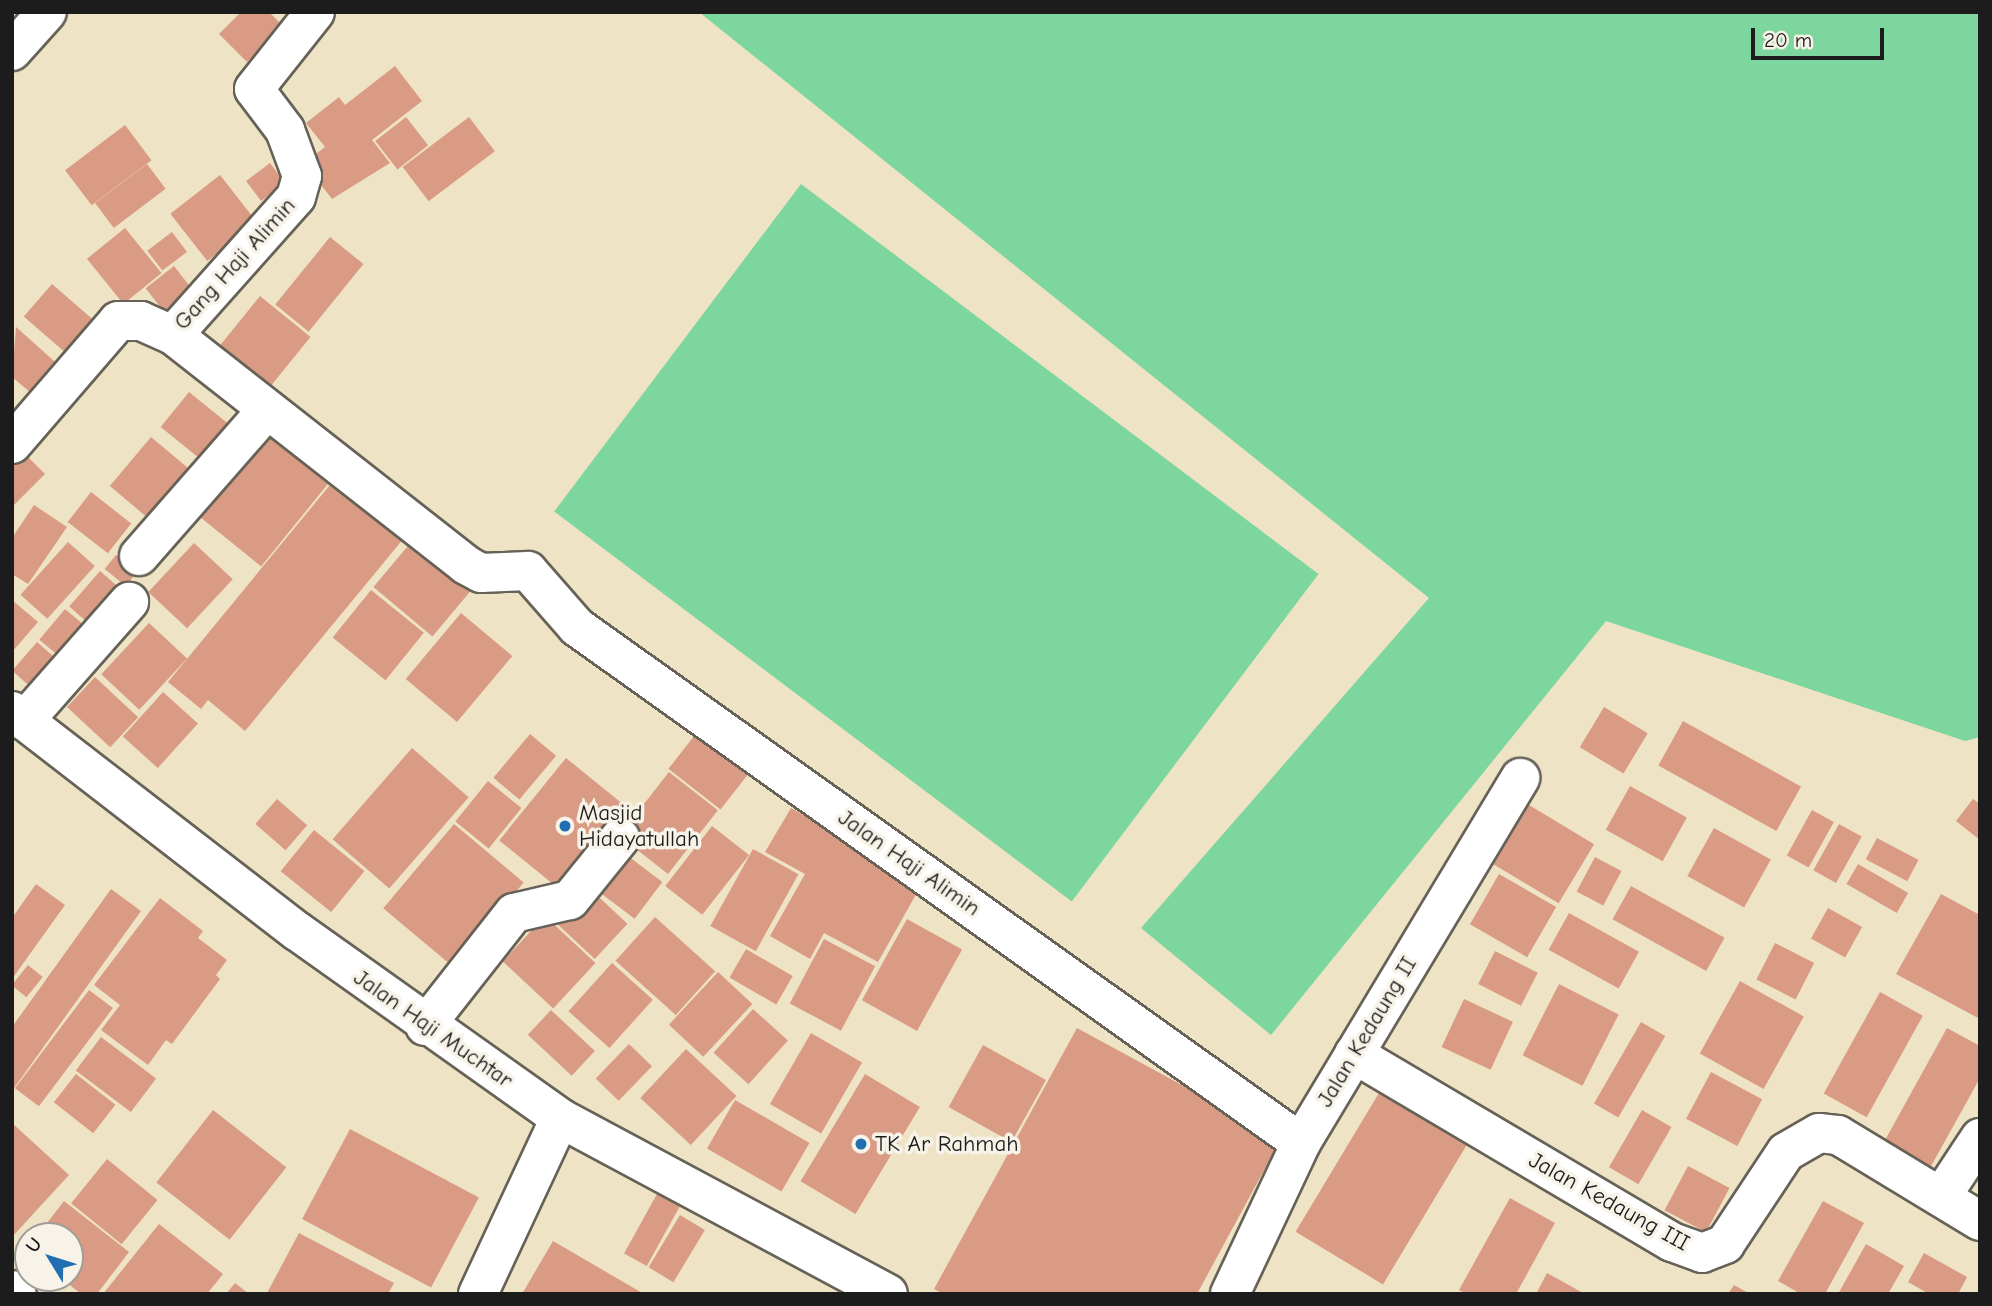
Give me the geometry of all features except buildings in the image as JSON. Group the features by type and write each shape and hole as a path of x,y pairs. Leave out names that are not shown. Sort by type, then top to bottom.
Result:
{"street":[{"path":"12,51 47,12"},
{"name":"Gang Haji Alimin","path":"12,444 118,321 141,321 173,335 301,186 285,131 254,89 315,12"},
{"path":"139,556 265,411 173,335"},
{"name":"Jalan Haji Alimin","path":"265,411 466,565 481,573 528,571 578,627 1301,1143"},
{"path":"18,716 129,602"},
{"name":"Jalan Haji Muchtar","path":"18,716 425,1026 559,1118 888,1294"},
{"name":"Jalan Kedaung II","path":"1230,1294 1301,1143 1520,778"},
{"path":"425,1026 514,913 570,900 620,838"},
{"name":"Jalan Kedaung III","path":"1354,1054 1672,1242 1702,1253 1715,1252 1739,1229 1786,1152 1819,1133 1838,1135 1980,1221"},
{"path":"478,1294 559,1118"},
{"path":"1941,1197 1980,1138"},
{"path":"12,1290 17,1294"}],"green space":[{"path":"699,12 1980,12 1980,737 1965,741 1606,621 1271,1035 1141,928 1429,598"},
{"path":"801,184 1319,574 1072,901 554,511"}],"place":[{"name":"Masjid Hidayatullah","path":"565,826"},
{"name":"TK Ar Rahmah","path":"861,1144"}]}
